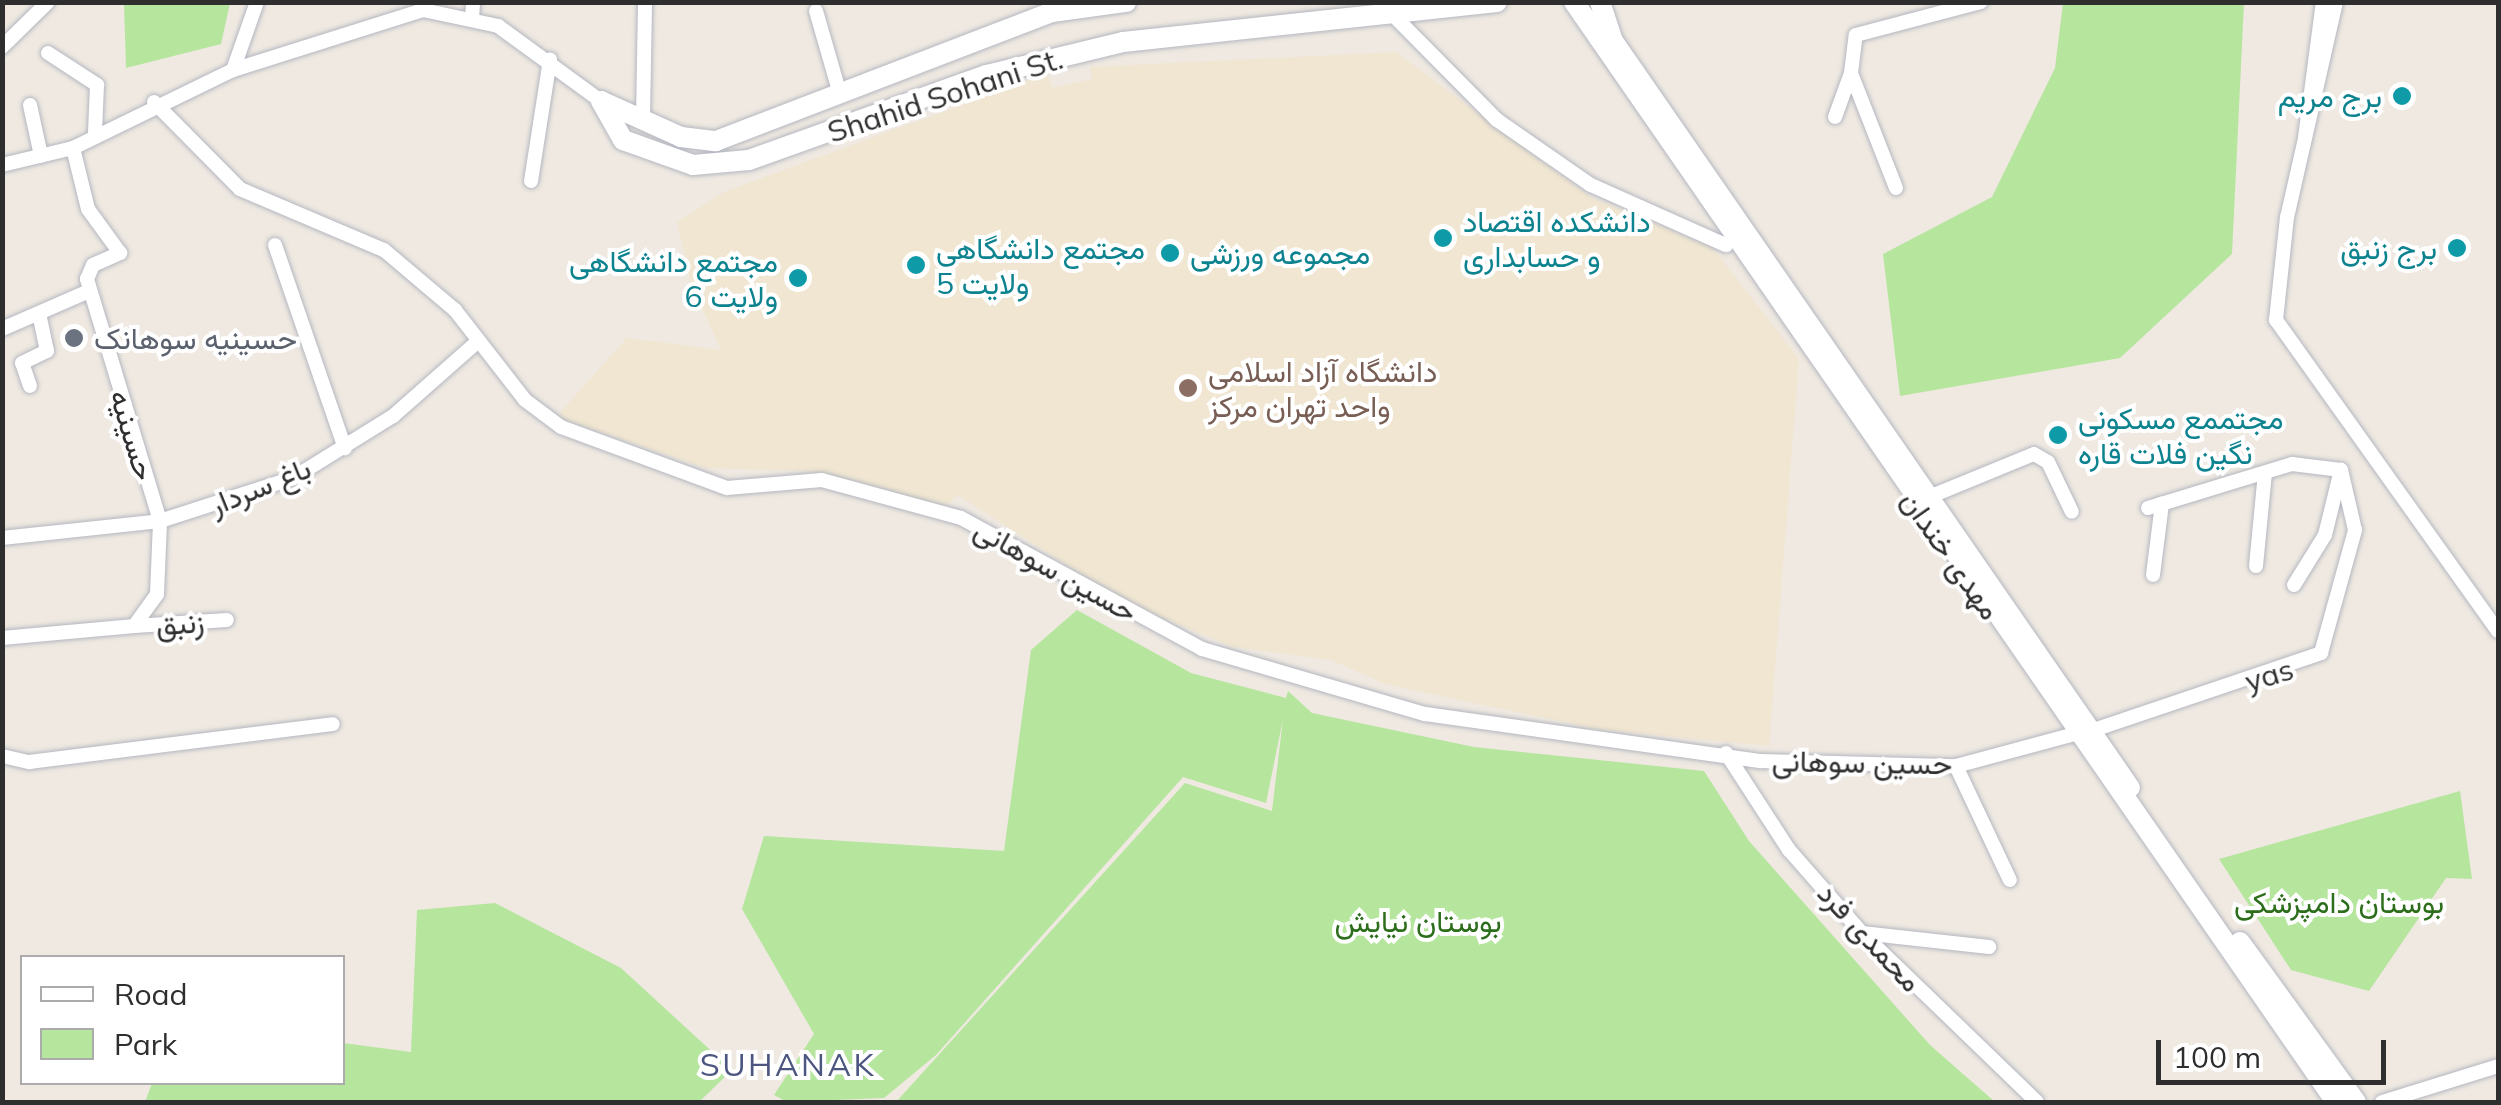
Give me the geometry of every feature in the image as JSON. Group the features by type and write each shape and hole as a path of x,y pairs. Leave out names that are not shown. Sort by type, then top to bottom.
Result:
{"main road":[{"name":"Shahid Sohani St.","path":"601,101 716,141 838,87 1077,4 1126,2"},
{"name":"Shahid Sohani St.","path":"601,101 623,140 693,166 750,160 1066,54 1395,18 1498,2"},
{"name":"مهدی خندان","path":"1574,2 2336,1102"},
{"name":"مهدی خندان","path":"1600,2 1612,41 1929,497 2083,733 2356,1102"}],"street":[{"path":"2,47 48,2"},
{"path":"234,70 257,2"},
{"path":"643,118 645,2"},
{"path":"1836,117 1852,73 1860,32 1981,2"},
{"path":"2304,138 2323,2"},
{"path":"2336,2 2287,218 2280,335 2498,631"},
{"name":"Shahid Sohani St.","path":"2,166 73,148 95,132 154,102 234,70 374,19 423,10 473,10 550,58 601,101"},
{"path":"816,12 838,87"},
{"path":"1395,18 1497,120 1575,174 1726,245"},
{"path":"48,53 97,85 95,132"},
{"path":"530,182 550,58"},
{"path":"1852,73 1896,188"},
{"name":"حسین سوهانی","path":"154,102 240,189 384,250 456,310 524,400 599,445 727,488 822,480 961,518 1202,649 1425,714 1842,768 1956,766 2083,733"},
{"path":"30,105 42,156"},
{"path":"2,329 40,319 89,291 93,265 120,253 88,209 73,148"},
{"path":"275,244 345,448"},
{"name":"حسینیه","path":"89,291 160,521"},
{"path":"30,386 22,362 47,351 40,319"},
{"name":"باغ سردار","path":"2,538 160,521 293,478 345,448 478,341"},
{"path":"1929,497 2034,454 2048,462 2072,512"},
{"path":"2152,575 2155,506 2292,464 2341,470 2325,536 2294,585"},
{"name":"yas","path":"2083,733 2320,653 2355,530 2341,470"},
{"path":"2256,566 2265,472"},
{"path":"134,626 153,611 160,521"},
{"name":"زنبق","path":"2,638 226,620"},
{"path":"2,756 28,762 333,724"},
{"name":"محمدی فرد","path":"1726,753 1789,850 1862,933 2036,1102"},
{"path":"1956,766 2010,880"},
{"path":"1862,933 1990,947"},
{"path":"2382,1102 2498,1066"}],"shaded area":[{"name":"دانشگاه آزاد اسلامی واحد تهران مرکز","path":"1396,52 1590,197 1712,247 1799,359 1769,746 1601,730 1385,684 1331,660 1233,647 1124,602 958,495 946,506 807,471 705,468 556,417 627,338 721,350 691,284 677,222 724,192 1047,74 1053,88 1092,79 1090,67"}],"green space":[{"path":"124,2 230,3 221,44 126,68"},
{"path":"2063,3 2244,3 2232,254 2120,358 1900,396 1883,254 1992,197 2055,68"},
{"name":"بوستان نیایش","path":"1077,610 1191,673 1286,698 1288,691 1312,713 1474,747 1704,771 1749,841 1930,1045 1995,1102 896,1102 1185,783 1272,811 1283,719 1266,803 1183,777 936,1055 884,1098 787,1102 774,1095 814,1034 742,909 764,836 1004,851 1031,650"},
{"name":"بوستان دامپزشکی","path":"2460,791 2472,879 2446,878 2369,991 2291,970 2219,859"},
{"path":"495,903 621,968 732,1070 699,1102 145,1102 151,1085 345,1085 345,1043 411,1052 417,910"}],"place":[{"name":"برج مریم","path":"2402,96"},
{"name":"دانشکده اقتصاد و حسابداری","path":"1443,238"},
{"name":"برج زنبق","path":"2457,248"},
{"name":"مجموعه ورزشی","path":"1170,253"},
{"name":"مجتمع دانشگاهی ولایت 5","path":"916,265"},
{"name":"مجتمع دانشگاهی ولایت 6","path":"798,278"},
{"name":"حسینیه سوهانک","path":"74,338"},
{"name":"دانشگاه آزاد اسلامی واحد تهران مرکز","path":"1188,388"},
{"name":"مجتممع مسکونی نگین فلات قاره","path":"2058,435"}],"district":[{"name":"SUHANAK","path":"788,1064"}]}
